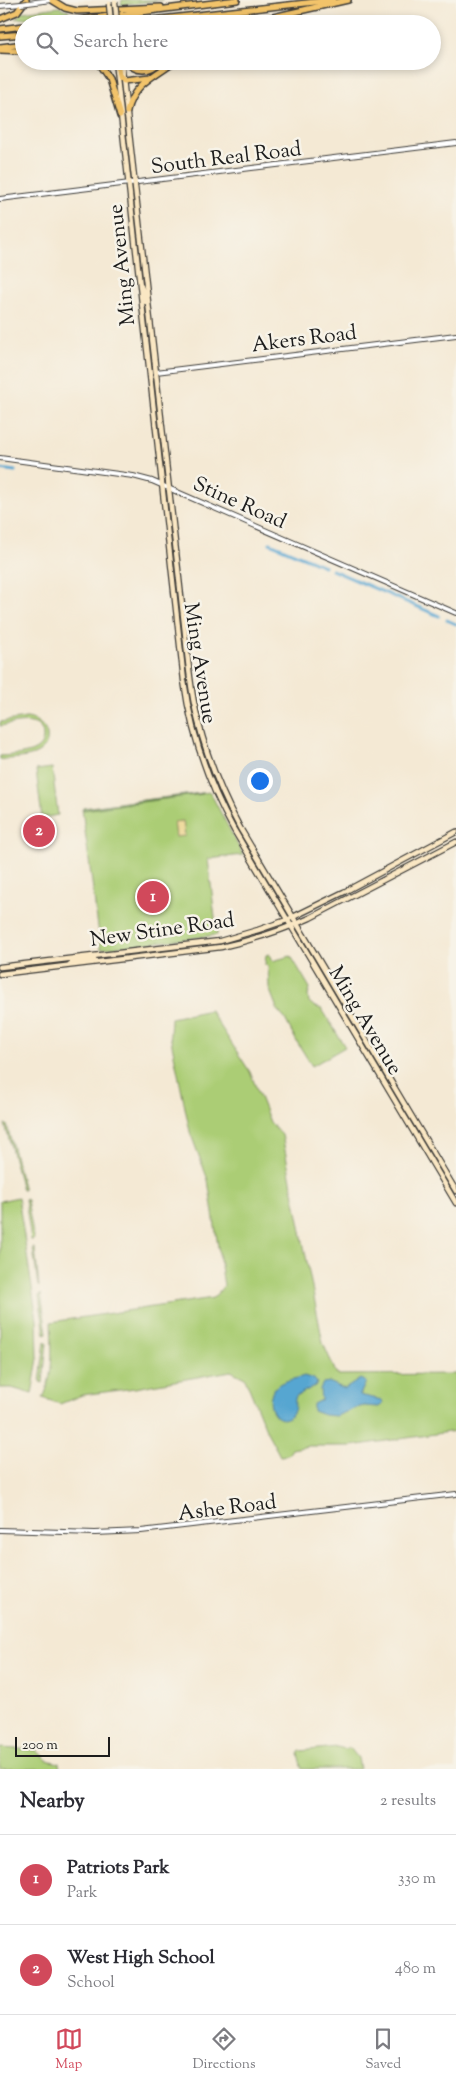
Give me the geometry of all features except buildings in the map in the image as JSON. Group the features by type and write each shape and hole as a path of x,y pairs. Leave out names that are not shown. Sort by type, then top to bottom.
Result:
{"highway":[{"path":"51,0 65,8 82,11 196,5"},
{"path":"117,15 236,0"},
{"path":"198,15 333,0"},
{"path":"282,15 348,0"},
{"path":"0,20 17,12 27,1"},
{"path":"0,27 15,26"},
{"path":"0,36 15,35"},
{"path":"0,49 15,46"},
{"path":"0,49 15,50"},
{"path":"103,70 109,79 120,116"},
{"path":"118,70 119,76 124,81 150,78"},
{"path":"127,112 134,92 162,70"}],"main road":[{"path":"115,1 116,15"},
{"path":"108,2 110,15"},
{"name":"Ming Avenue","path":"117,70 136,265 171,570 190,713 195,736 214,790 234,830 456,1203"},
{"name":"Ming Avenue","path":"123,70 180,593 193,694 207,753 234,818 456,1190"},
{"path":"136,265 144,299 148,304"},
{"path":"141,305 145,309 151,333"},
{"path":"145,340 152,369 156,372"},
{"path":"150,380 154,384 160,412"},
{"path":"171,570 177,590 180,593"},
{"path":"174,595 178,601 184,624"},
{"path":"190,713 197,729 201,732"},
{"path":"195,736 200,739 207,753"},
{"path":"214,790 229,815 234,818"},
{"name":"New Stine Road","path":"0,968 220,940 294,917 456,832"},
{"name":"New Stine Road","path":"0,974 221,947 292,926 456,842"},
{"path":"101,962 104,958 115,956 119,953"},
{"path":"68,966 73,962 93,960 96,956"}],"street":[{"path":"0,6 21,4 27,1 51,0"},
{"name":"South Real Road","path":"0,199 128,185 456,143"},
{"name":"Akers Road","path":"156,372 456,335"},
{"name":"Stine Road","path":"0,458 133,476 162,484 456,613"},
{"name":"Ashe Road","path":"0,1530 95,1533 141,1532 456,1494"}],"green space":[{"path":"122,0 163,0 121,5"},
{"path":"59,7 69,11 69,13 20,15 23,12"},
{"path":"26,718 38,722 46,731 47,743 44,748 30,756 0,760 0,756 27,753 41,745 42,730 33,723 26,722 0,726 0,722"},
{"path":"52,768 58,815 42,818 36,770"},
{"path":"210,792 243,855 208,859 217,935 101,949 82,809"},
{"path":"203,794 134,803 134,801"},
{"path":"133,801 133,803 83,810 83,808"},
{"path":"269,954 272,961 291,956 310,988 309,1002 315,1007 322,1009 345,1047 312,1066 285,1019 278,1011 269,988 268,966 265,965 266,955"},
{"path":"210,1010 250,1072 270,1122 282,1135 323,1343 337,1375 456,1374 456,1431 351,1446 309,1446 292,1449 288,1455 280,1456 267,1432 245,1378 231,1371 135,1388 82,1395 60,1404 43,1398 51,1370 51,1322 213,1298 224,1286 208,1180 190,1132 170,1035 171,1018"},
{"path":"5,1124 7,1125 24,1190 22,1190"},
{"path":"18,1197 37,1320 38,1358 32,1394 12,1388 0,1388 0,1201"},
{"path":"25,1199 27,1200 34,1239 32,1240 31,1240"},
{"path":"33,1248 35,1249 39,1287 38,1286"},
{"path":"41,1294 47,1333 45,1334 39,1296"},
{"path":"45,1341 47,1343 43,1383 40,1382"},
{"path":"337,1747 350,1748 358,1758 360,1769 302,1769 298,1754 300,1751"},
{"path":"0,1748 36,1750 47,1760 59,1763 60,1769 0,1769"}],"sand":[{"path":"183,821 185,836 176,837 174,822"}],"water":[{"path":"304,1376 314,1379 317,1383 296,1396 292,1414 281,1419 276,1416 270,1398 273,1391 281,1383"},
{"path":"360,1379 366,1382 360,1395 382,1400 383,1403 379,1407 364,1406 336,1416 324,1415 313,1411 313,1404 321,1400 320,1389 323,1383 329,1382 345,1389"}],"waterway":[{"path":"0,469 15,471"},
{"path":"270,543 324,566"},
{"path":"332,570 439,616"},
{"path":"447,620 456,624"}],"place":[{"name":"West High School","path":"39,831"},
{"name":"Patriots Park","path":"153,897"}]}
